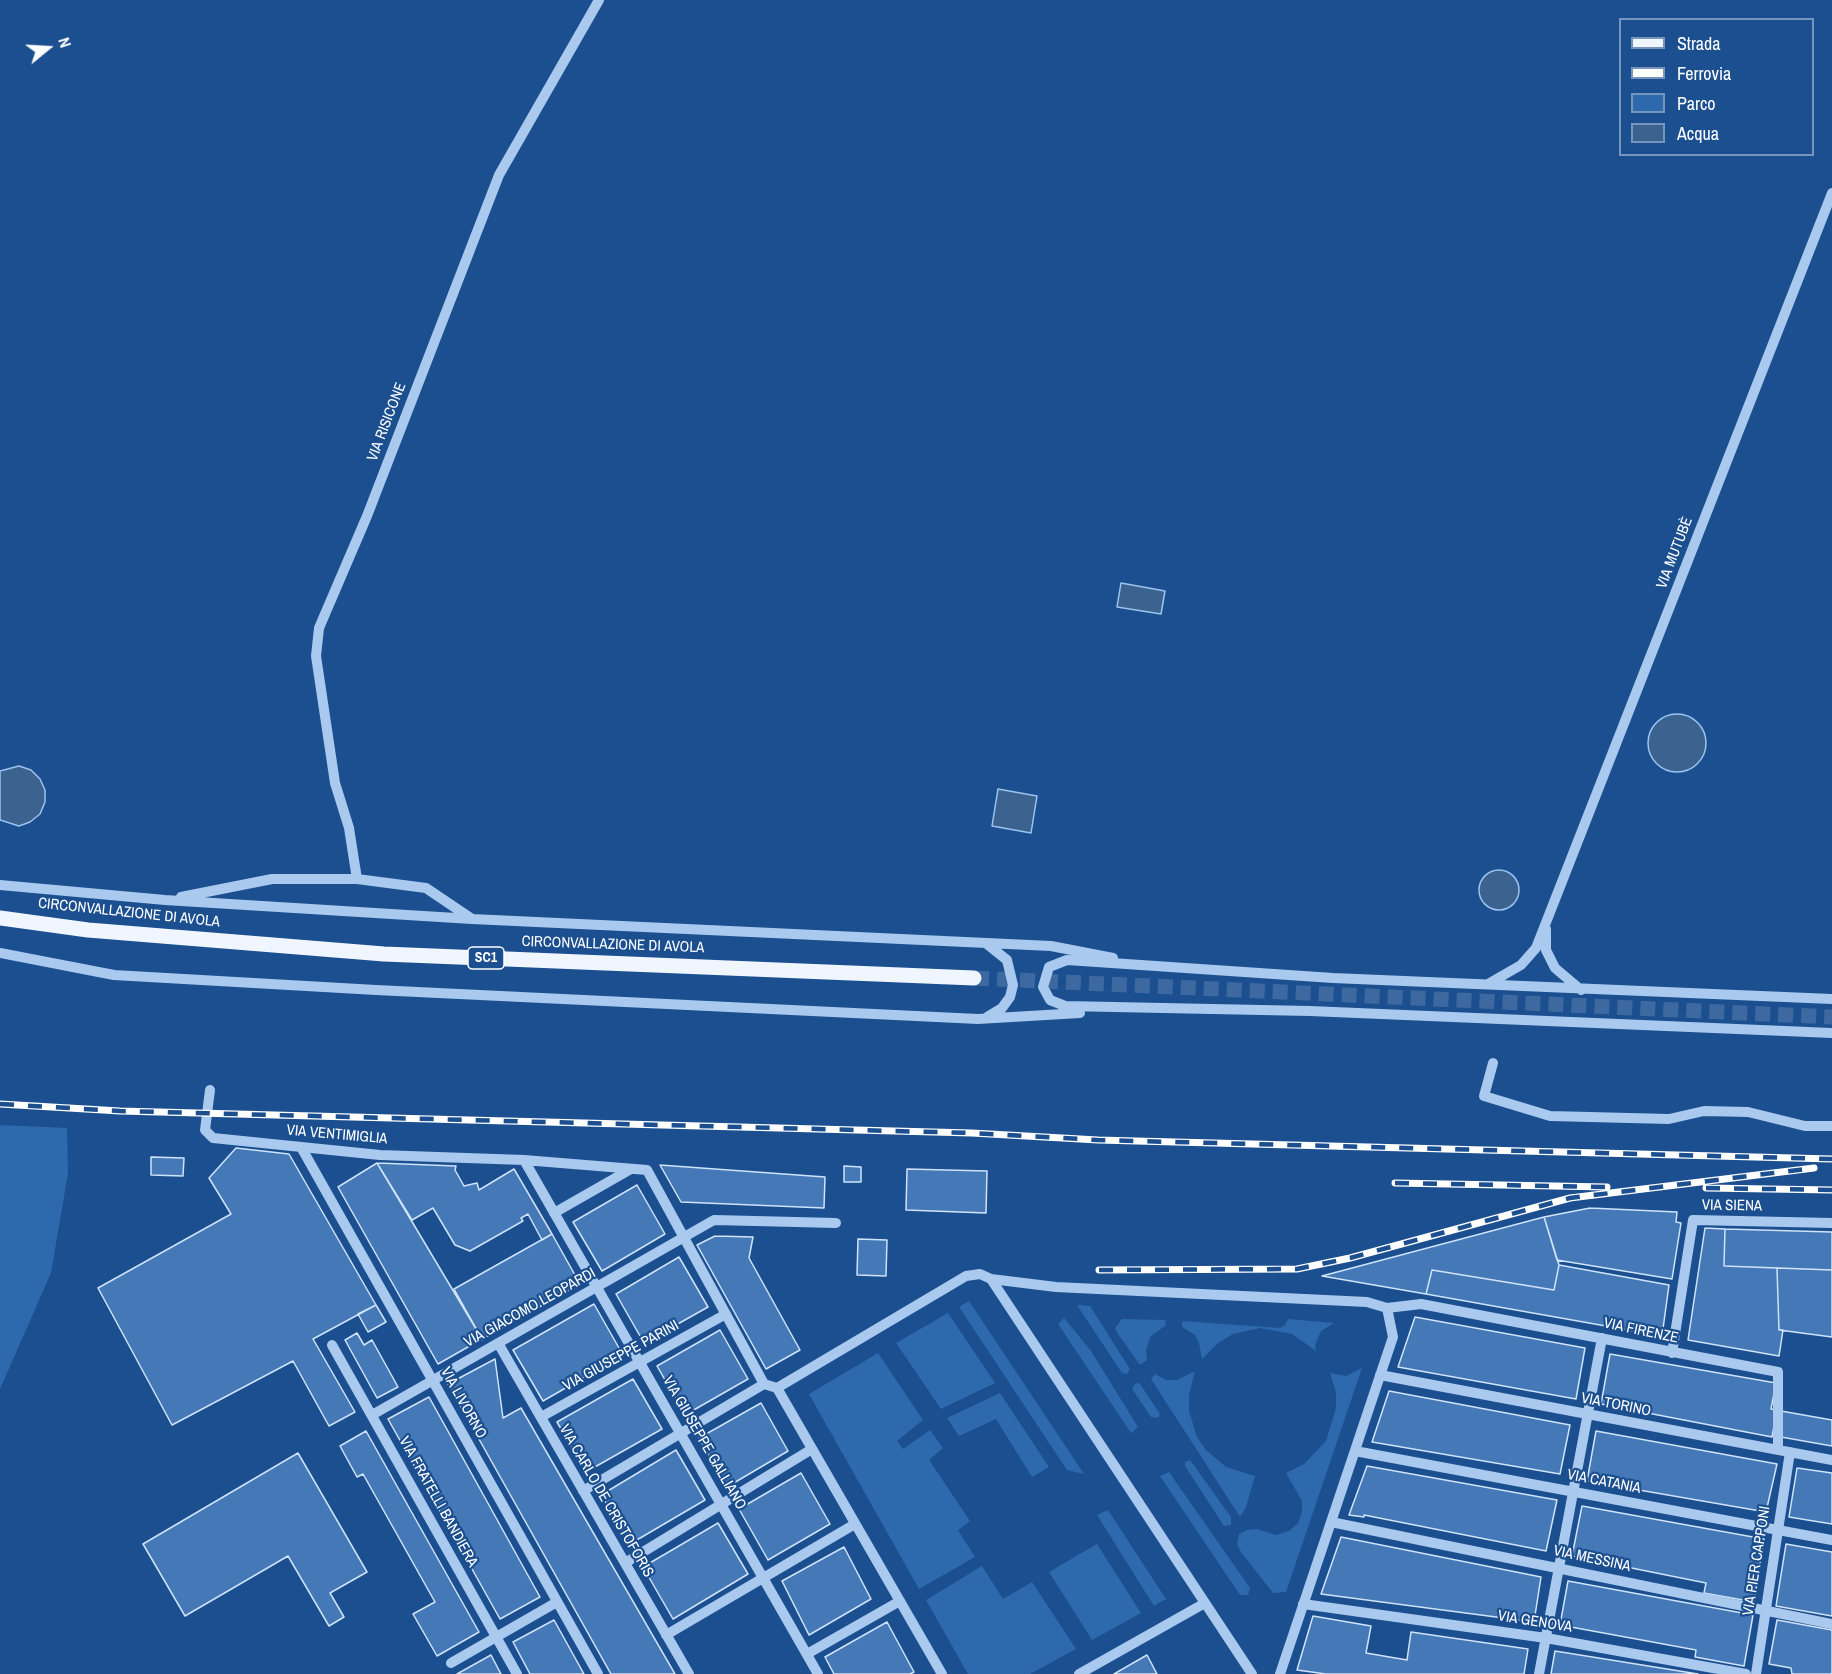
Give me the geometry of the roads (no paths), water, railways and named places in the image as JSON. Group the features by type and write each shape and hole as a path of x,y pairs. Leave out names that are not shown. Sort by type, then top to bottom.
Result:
{"main road":[{"name":"CIRCONVALLAZIONE DI AVOLA","path":"0,918 88,930 384,954 974,978"}],"street":[{"name":"VIA RISICONE","path":"357,879 349,828 335,783 316,656 319,628 367,516 499,175 599,0"},
{"name":"VIA MUTUBÈ","path":"1488,984 1521,965 1536,948 1832,193"},
{"path":"165,900 272,879 357,879 426,888 472,919"},
{"path":"0,885 165,900 472,919 1051,946 1164,967"},
{"path":"1545,925 1546,950 1555,968 1581,990"},
{"path":"974,941 988,944 1007,960 1013,985 1002,1008 992,1016 978,1019"},
{"path":"0,952 114,975 978,1019 1161,1008"},
{"path":"1832,999 1581,990 1067,960 1049,967 1044,979 1046,994 1057,1004 1310,1011 1832,1034"},
{"path":"1493,1063 1484,1096 1550,1116 1670,1119 1704,1111 1748,1112 1805,1126 1832,1126"},
{"name":"VIA VENTIMIGLIA","path":"210,1090 205,1130 213,1138 380,1155 524,1160 631,1169"},
{"name":"VIA LIVORNO","path":"301,1147 598,1674"},
{"name":"VIA GIUSEPPE GALLIANO","path":"524,1160 818,1674"},
{"path":"554,1213 631,1169 647,1170 764,1384 777,1388 900,1601 938,1673"},
{"name":"VIA GIACOMO LEOPARDI","path":"372,1415 714,1220 836,1222"},
{"name":"VIA SIENA","path":"1672,1353 1693,1220 1832,1223"},
{"name":"VIA FIRENZE","path":"777,1388 966,1276 980,1275 991,1279 1056,1287 1367,1302 1387,1308 1421,1304 1778,1372 1778,1450"},
{"path":"991,1279 1252,1674"},
{"path":"1280,1674 1393,1337 1387,1308"},
{"name":"VIA GIUSEPPE PARINI","path":"541,1417 726,1314"},
{"path":"1539,1674 1602,1338"},
{"name":"VIA CARLO DE CRISTOFORIS","path":"498,1343 689,1674"},
{"name":"VIA FRATELLI BANDIERA","path":"332,1344 517,1674"},
{"name":"VIA TORINO","path":"1380,1375 1832,1460"},
{"path":"583,1491 764,1384"},
{"path":"625,1563 812,1449"},
{"name":"VIA CATANIA","path":"1355,1451 1832,1540"},
{"name":"VIA PIER CAPPONI","path":"1756,1674 1790,1452"},
{"name":"VIA MESSINA","path":"1331,1521 1832,1624"},
{"path":"666,1635 855,1524"},
{"path":"807,1654 900,1601"},
{"path":"452,1663 557,1602"},
{"path":"1079,1674 1205,1603"},
{"name":"VIA GENOVA","path":"1304,1604 1546,1638 1746,1674"}],"water":[{"path":"1121,583 1165,591 1161,614 1117,607"},
{"path":"1671,714 1683,714 1693,718 1702,727 1706,749 1698,764 1683,772 1671,772 1661,768 1652,759 1648,749 1648,737 1652,727 1661,718"},
{"path":"19,766 31,770 40,779 45,790 45,802 40,814 30,822 19,826 0,820 0,771"},
{"path":"998,789 1037,796 1031,833 992,826"},
{"path":"1499,870 1513,876 1519,890 1513,904 1499,910 1485,904 1479,890 1485,876"}],"tunnel":[{"path":"974,978 1832,1017"}],"railway":[{"path":"0,1104 120,1111 972,1133 1098,1140 1832,1159"},
{"path":"1099,1270 1297,1269 1350,1258 1570,1198 1814,1168"},
{"path":"1395,1183 1607,1187"},
{"path":"1706,1188 1832,1190"}]}
